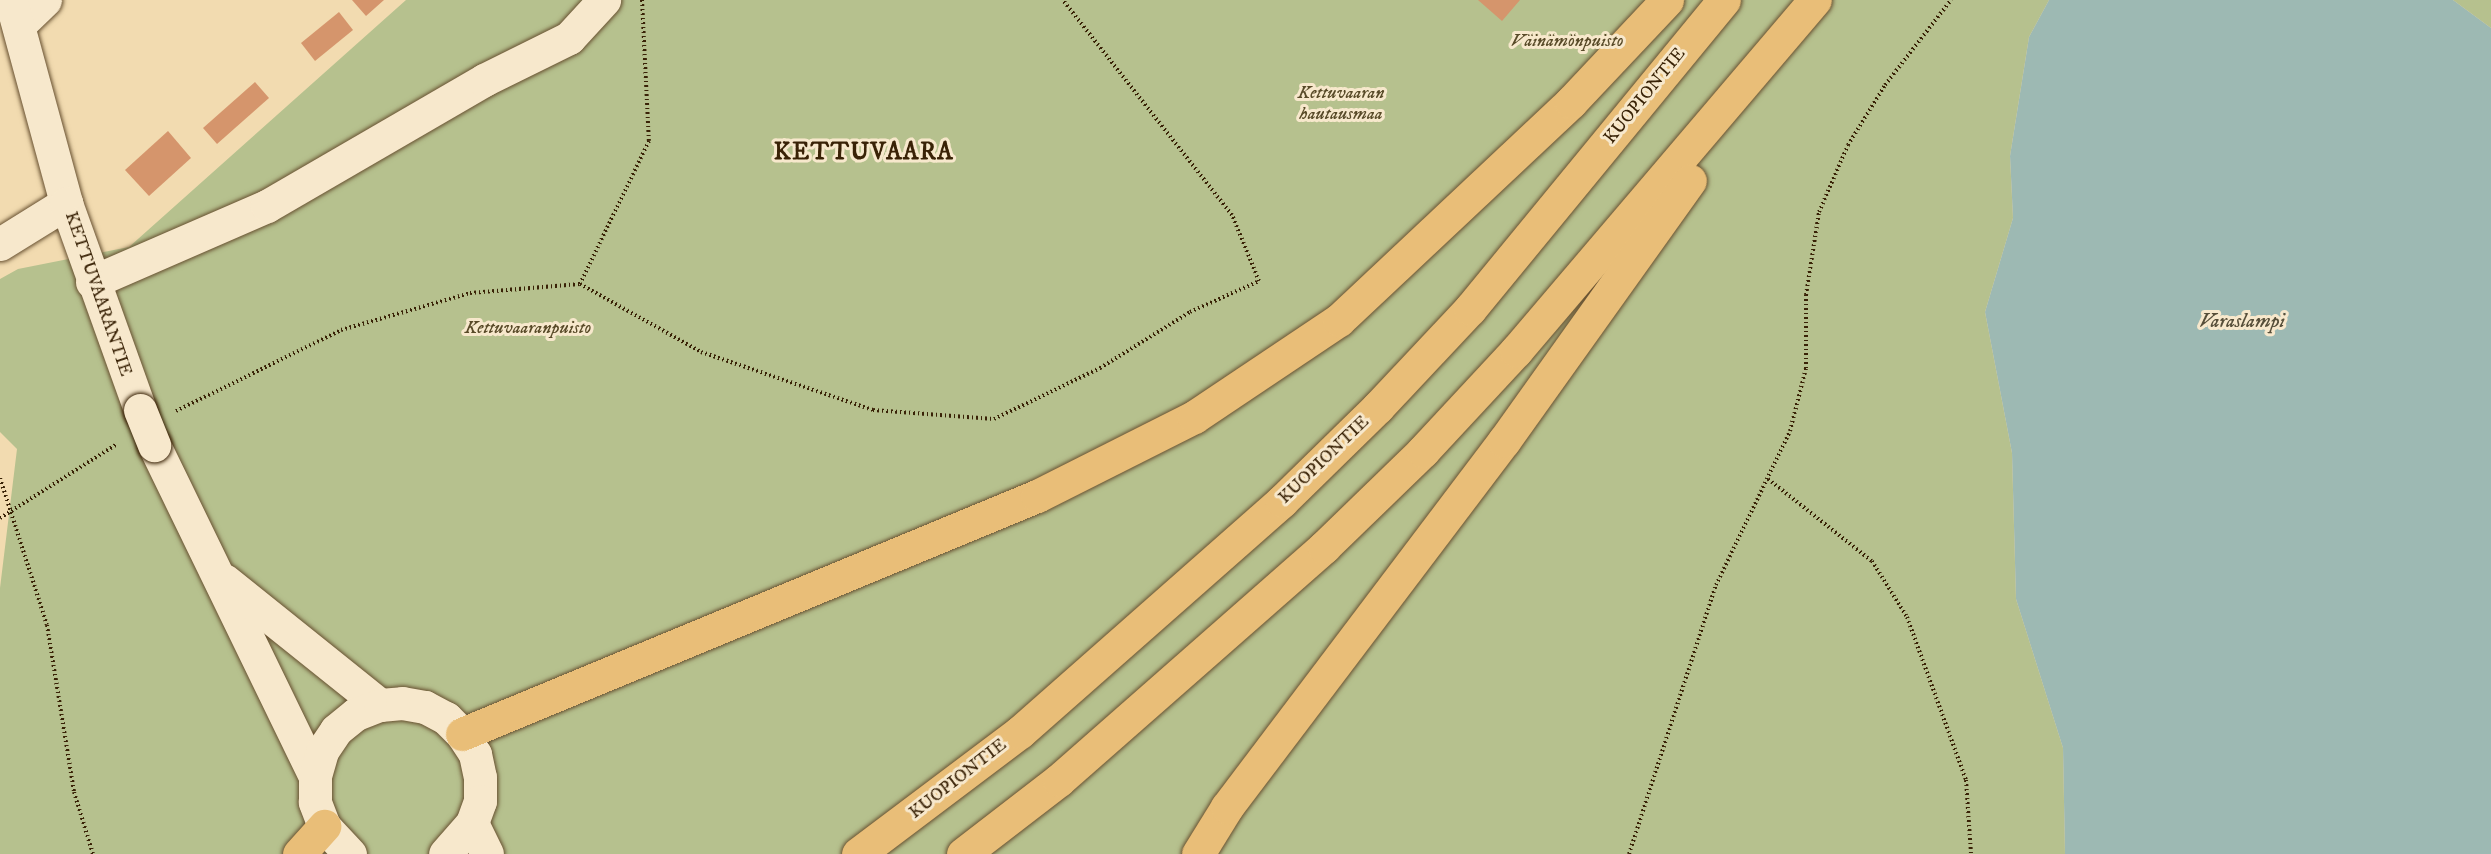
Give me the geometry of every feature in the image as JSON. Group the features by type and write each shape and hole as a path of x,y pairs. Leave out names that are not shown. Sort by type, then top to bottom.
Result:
{"highway":[{"path":"462,734 1037,496 1194,417 1339,320 1571,102 1667,0"},
{"name":"KUOPIONTIE","path":"858,854 1020,732 1282,501 1378,407 1470,309 1724,0"},
{"path":"963,854 1059,780 1324,547 1423,451 1524,343 1817,0"},
{"path":"1198,854 1227,807 1504,441 1817,0"},
{"path":"299,854 324,826"}],"street":[{"path":"15,13 45,0"},
{"path":"92,282 267,206 484,80 568,38 604,0"},
{"name":"KETTUVAARANTIE","path":"15,13 66,203 92,282 154,412 154,445 315,776"},
{"path":"0,244 66,203"},
{"name":"KETTUVAARANTIE","path":"218,575 380,705"},
{"path":"350,854 324,826 315,802 315,776 322,751 336,730 356,714 380,705 402,703 425,707 446,718 462,734 475,754 480,777 480,801 472,824 445,854"},
{"path":"472,824 488,854"}],"path":[{"path":"580,284 649,141 642,0"},
{"path":"154,412 340,330 470,293 580,284 701,352 863,406 994,419 1100,368 1190,312 1258,281 1232,214 1063,0"},
{"path":"1629,854 1645,797 1716,585 1790,431 1806,368 1806,295 1819,212 1848,145 1885,85 1952,0"},
{"path":"0,518 120,443"},
{"path":"0,478 8,511 47,625 74,792 93,854"},
{"path":"1767,479 1872,561 1907,617 1966,780 1971,854"}],"green space":[{"path":"406,0 2049,0 2029,37 2010,156 2013,218 1985,312 2012,453 2016,599 2063,748 2065,854 0,854 0,588 17,449 0,432 0,279 18,269 129,247"},
{"path":"2453,0 2491,0 2491,28"}],"water":[{"name":"Varaslampi","path":"2049,0 2453,0 2491,28 2491,854 2065,854 2063,748 2016,599 2012,453 1985,312 2013,218 2010,156 2029,37"}],"building":[{"path":"352,0 384,0 366,16"},
{"path":"1478,0 1520,0 1502,21"},
{"path":"339,12 353,30 315,61 301,43"},
{"path":"255,82 269,98 217,144 203,128"},
{"path":"168,131 191,158 149,196 125,170"}],"district":[{"name":"KETTUVAARA","path":"864,153"}],"park label":[{"name":"Väinämönpuisto","path":"1567,41"},
{"name":"Kettuvaaran hautausmaa","path":"1341,104"},
{"name":"Kettuvaaranpuisto","path":"528,328"}]}
